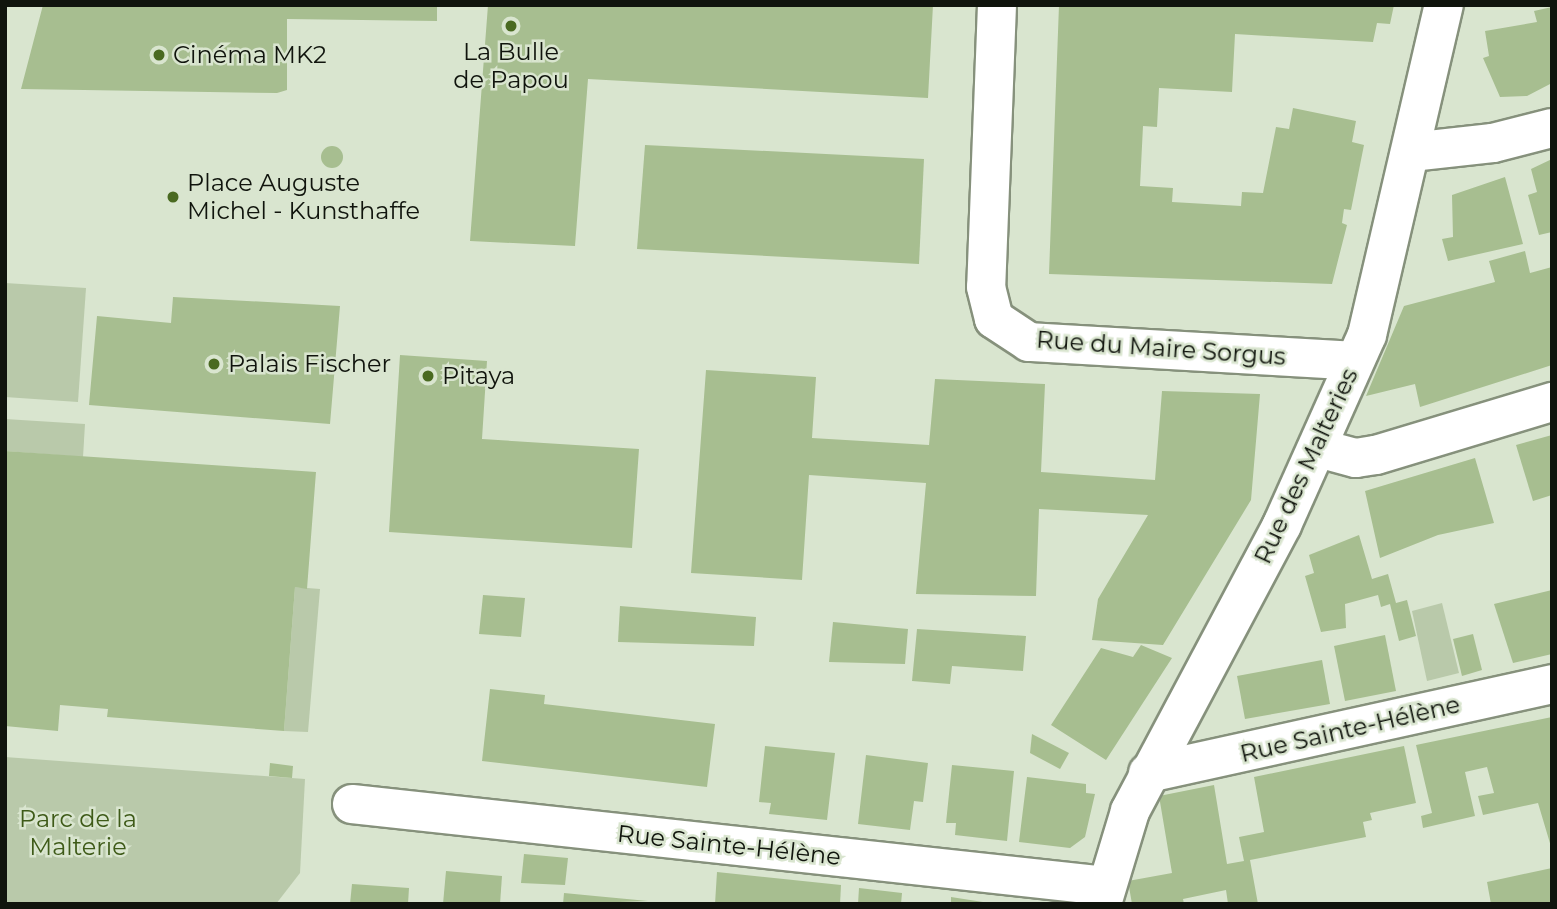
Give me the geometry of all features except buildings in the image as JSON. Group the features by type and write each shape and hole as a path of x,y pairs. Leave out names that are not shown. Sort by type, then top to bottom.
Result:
{"street":[{"name":"Rue du Maire Sorgus","path":"997,5 986,287 994,319 1029,342 1354,360"},
{"name":"Rue des Malteries","path":"1104,895 1148,774 1318,448 1354,360 1384,277 1444,5"},
{"path":"1411,152 1493,144 1552,128"},
{"path":"1318,448 1356,458 1376,455 1552,402"},
{"name":"Rue Sainte-Hélène","path":"1148,774 1552,684"},
{"name":"Rue Sainte-Hélène","path":"352,804 1104,895"}],"green space":[{"path":"5,283 86,288 78,402 5,397"},
{"path":"5,419 85,424 83,457 5,451"},
{"path":"295,587 320,589 308,732 284,731"},
{"path":"1442,603 1459,673 1427,681 1412,611"},
{"name":"Parc de la Malterie","path":"5,757 305,779 300,873 276,904 5,904"}],"place":[{"name":"La Bulle de Papou","path":"511,26"},
{"name":"Cinéma MK2","path":"159,55"},
{"name":"Place Auguste Michel - Kunsthaffe","path":"173,197"},
{"name":"Palais Fischer","path":"214,364"},
{"name":"Pitaya","path":"428,376"}]}
